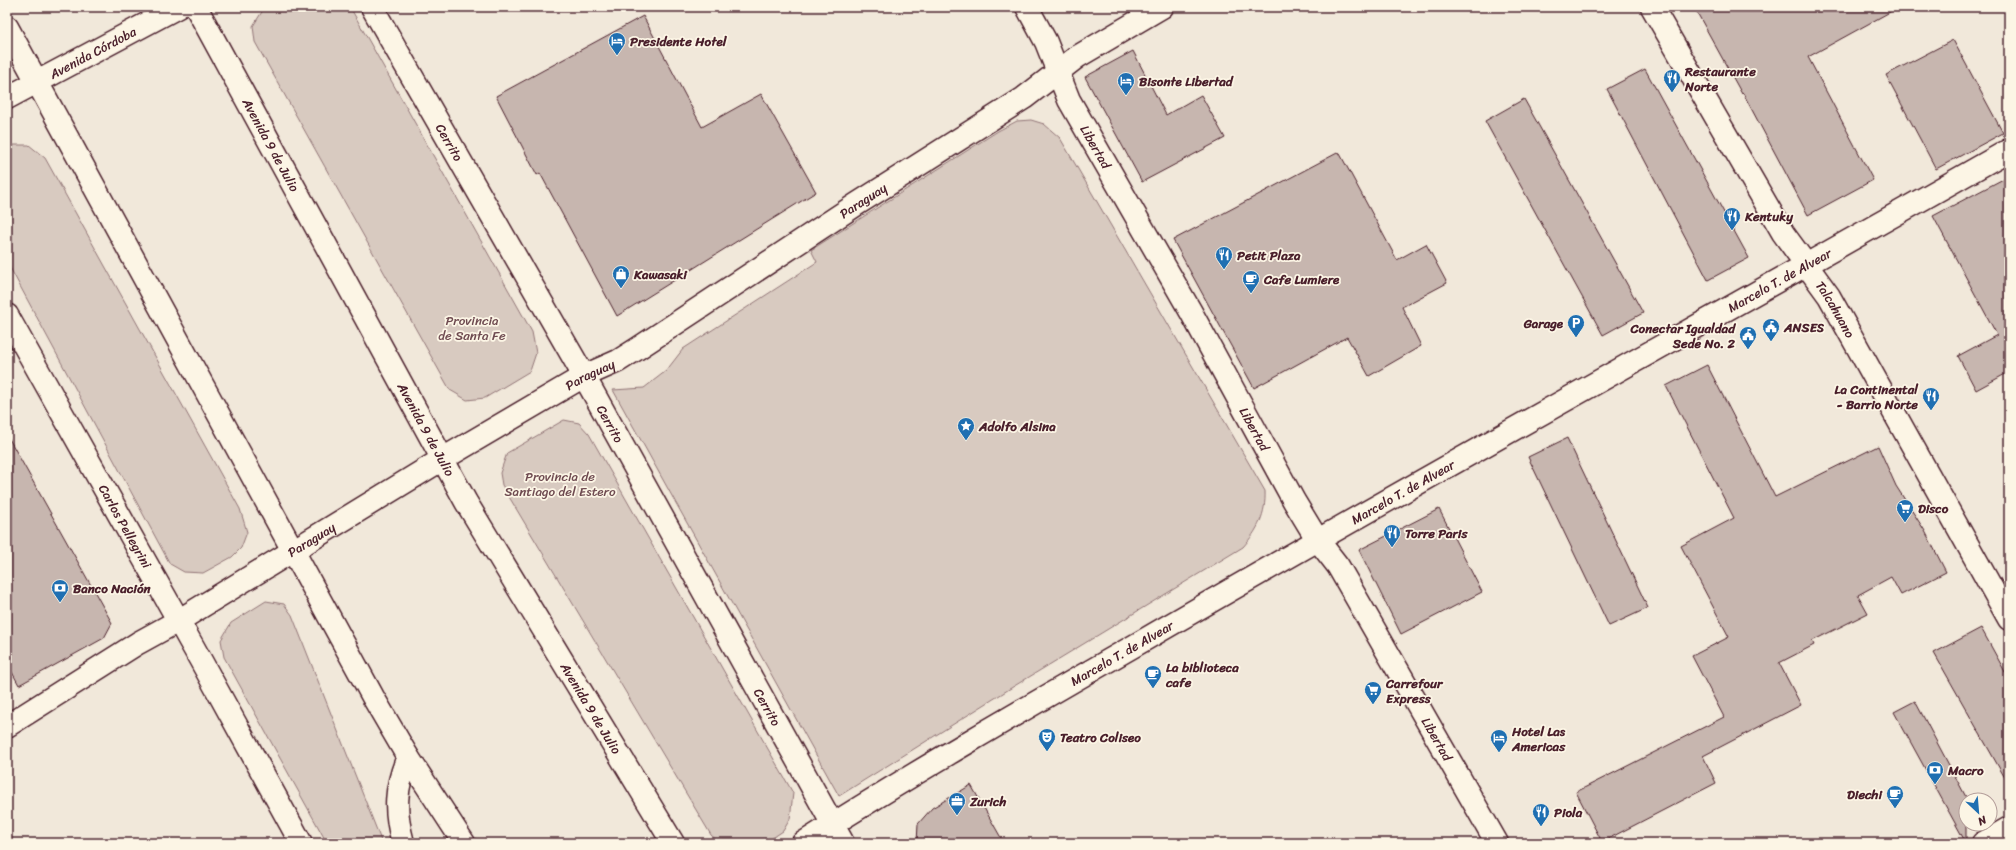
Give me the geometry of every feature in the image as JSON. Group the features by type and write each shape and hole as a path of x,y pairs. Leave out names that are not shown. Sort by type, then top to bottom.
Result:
{"main road":[{"name":"Avenida Córdoba","path":"7,98 178,7"},
{"name":"Avenida 9 de Julio","path":"196,7 441,460 673,843"},
{"name":"Cerrito","path":"372,7 584,376 838,834"},
{"name":"Libertad","path":"1027,7 1046,42 1069,100 1318,539 1338,566 1497,843"},
{"name":"Paraguay","path":"7,726 138,643 178,621 441,460 584,376 618,361 857,204 1024,98 1077,57 1162,7"},
{"name":"Talcahuano","path":"1652,7 1783,234 1829,296 2009,619"},
{"path":"7,27 373,697 408,756 464,843"},
{"name":"Marcelo T. de Alvear","path":"803,843 838,834 882,793 1318,539 2009,150"},
{"name":"Carlos Pellegrini","path":"7,315 301,843"},
{"path":"404,843 398,819 397,791 399,778 408,756"},
{"path":"1983,843 2009,828"}],"green space":[{"name":"Provincia de Santa Fe","path":"265,7 350,7 532,332 536,353 530,371 485,398 467,400 450,390 255,42 253,26"},
{"path":"1031,120 1044,124 1060,138 1265,491 1264,507 1257,528 1243,547 1011,688 839,796 613,390 644,388 666,371 683,349 817,262 811,250 998,131 1017,121"},
{"path":"14,145 29,145 45,158 240,509 247,532 241,548 232,557 203,573 184,572 170,564 7,262 7,149"},
{"name":"Provincia de Santiago del Estero","path":"564,420 579,423 589,434 793,793 790,819 783,831 765,843 720,843 711,835 502,485 500,473 507,453"},
{"path":"266,601 284,604 292,615 382,843 327,843 224,657 221,640 231,623"}],"building":[{"path":"1694,7 1899,7 1808,57 1873,180 1808,215 1743,93 1742,94"},
{"path":"643,16 702,127 761,94 816,192 617,316 540,173 537,175 496,96"},
{"path":"1953,40 2003,133 1936,169 1886,75"},
{"path":"1133,51 1166,115 1201,95 1225,138 1142,182 1085,77"},
{"path":"1645,69 1749,258 1708,280 1607,89"},
{"path":"1524,99 1643,313 1603,335 1485,121"},
{"path":"1339,152 1397,260 1426,244 1447,283 1402,307 1421,346 1369,376 1347,337 1254,388 1173,240"},
{"path":"2009,176 2009,372 1976,390 1958,356 1997,335 1933,216"},
{"path":"1707,365 1775,497 1878,446 1896,486 1925,531 1946,572 1901,595 1891,577 1858,595 1868,613 1812,641 1814,645 1779,663 1801,705 1703,756 1716,783 1602,842 1576,792 1724,717 1692,656 1729,637 1681,546 1734,518 1666,386"},
{"path":"7,435 112,623 104,638 19,685 7,663"},
{"path":"1567,438 1648,608 1609,626 1528,457"},
{"path":"1439,509 1482,592 1401,634 1359,550"},
{"path":"1981,628 2009,679 2009,785 1934,653"},
{"path":"1915,701 1963,792 1958,792 1958,828 1894,712"},
{"name":"Zurich","path":"971,785 1004,843 917,843 918,824 932,808"},
{"path":"1960,832 1966,832 1966,843"}],"place":[{"name":"Presidente Hotel","path":"617,56"},
{"name":"Restaurante Norte","path":"1672,93"},
{"name":"Bisonte Libertad","path":"1126,96"},
{"name":"Kentuky","path":"1732,231"},
{"name":"Petit Plaza","path":"1224,270"},
{"name":"Kawasaki","path":"621,289"},
{"name":"Cafe Lumiere","path":"1251,294"},
{"name":"Garage","path":"1576,338"},
{"name":"ANSES","path":"1771,342"},
{"name":"Conectar Igualdad Sede No. 2","path":"1748,350"},
{"name":"La Continental - Barrio Norte","path":"1931,411"},
{"name":"Adolfo Alsina","path":"966,441"},
{"name":"Disco","path":"1905,523"},
{"name":"Torre Paris","path":"1392,548"},
{"name":"Banco Nación","path":"60,603"},
{"name":"La biblioteca cafe","path":"1153,689"},
{"name":"Carrefour Express","path":"1373,705"},
{"name":"Teatro Coliseo","path":"1047,752"},
{"name":"Hotel Las Americas","path":"1499,753"},
{"name":"Macro","path":"1935,785"},
{"name":"Diechi","path":"1895,809"},
{"name":"Zurich","path":"957,816"},
{"name":"Piola","path":"1541,827"}]}
